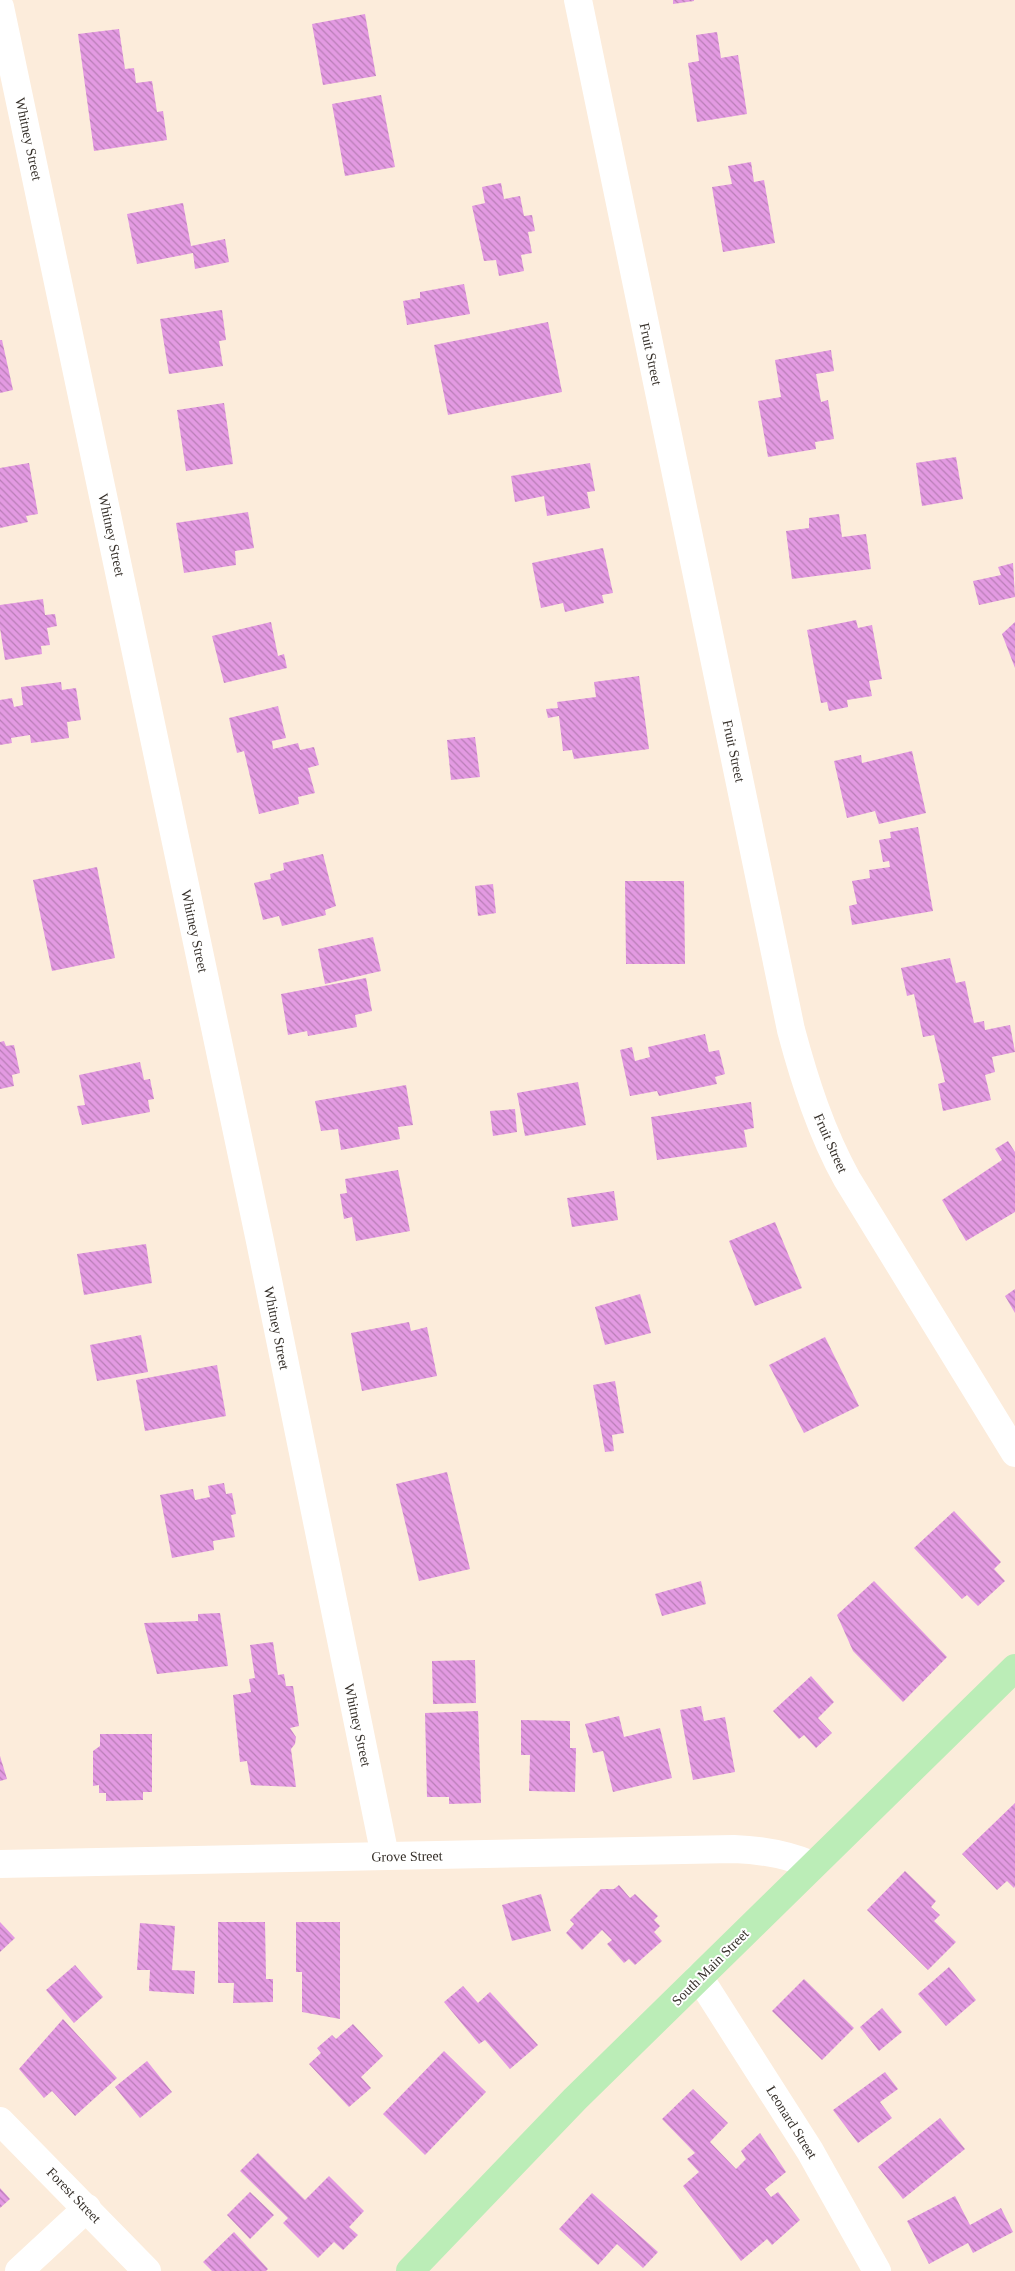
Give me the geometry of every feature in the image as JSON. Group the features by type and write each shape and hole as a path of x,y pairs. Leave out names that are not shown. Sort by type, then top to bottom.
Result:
{"main road":[{"name":"South Main Street","path":"410,2271 575,2099 1015,1668"}],"street":[{"name":"Fruit Street","path":"578,0 791,1030 803,1074 828,1140 847,1179 1015,1454"},
{"name":"Whitney Street","path":"0,7 260,1241 385,1856"},
{"name":"Grove Street","path":"0,1864 734,1849 765,1850 796,1858 812,1866"},
{"name":"Leonard Street","path":"699,1976 810,2150 877,2271"},
{"name":"Forest Street","path":"0,2121 148,2271"},
{"path":"20,2271 87,2208"}],"building":[{"path":"673,0 694,0 694,1 673,4"},
{"path":"365,14 376,76 323,85 312,24"},
{"path":"119,29 125,69 134,68 136,83 152,81 157,112 163,111 167,140 94,151 78,34"},
{"path":"717,32 721,58 738,55 747,114 697,122 688,63 699,61 696,35"},
{"path":"381,95 395,167 345,176 332,104"},
{"path":"751,162 754,182 764,180 775,243 723,252 712,187 732,184 728,166"},
{"path":"501,183 504,199 520,196 524,216 532,215 535,231 528,232 532,253 521,255 524,271 499,276 496,260 484,261 472,206 485,203 482,187"},
{"path":"183,203 191,246 225,239 229,262 195,269 193,253 137,264 127,214"},
{"path":"464,284 470,314 407,325 403,301 420,298 420,292"},
{"path":"222,310 226,340 219,341 223,366 169,374 160,319"},
{"path":"548,322 562,392 448,415 434,345"},
{"path":"0,340 2,340 13,390 0,393"},
{"path":"831,350 834,371 816,374 821,402 828,400 834,439 815,442 816,449 768,457 758,401 781,397 775,360"},
{"path":"224,403 233,464 186,471 177,410"},
{"path":"956,457 963,499 922,506 916,463"},
{"path":"29,463 38,514 26,516 28,522 0,528 0,468"},
{"path":"590,463 595,491 587,492 590,508 547,516 544,496 515,502 511,476"},
{"path":"248,512 254,548 235,551 236,565 184,573 176,523"},
{"path":"839,514 842,537 866,534 871,569 792,579 786,531 809,528 809,518"},
{"path":"603,548 613,593 602,595 604,603 565,612 563,603 541,608 532,563"},
{"path":"1013,563 1015,597 979,605 973,581 1001,575 998,567"},
{"path":"43,599 45,615 55,614 57,626 47,628 50,645 41,646 42,654 5,660 0,628 0,605"},
{"path":"856,620 858,628 872,625 882,679 869,681 872,696 847,700 848,707 829,711 827,702 821,703 807,630"},
{"path":"271,622 278,656 284,654 287,668 224,683 212,636"},
{"path":"1015,622 1015,668 1002,634"},
{"path":"639,676 649,749 574,759 572,750 563,751 559,716 548,718 546,709 558,708 557,702 596,697 594,682"},
{"path":"61,682 62,690 76,688 81,720 67,722 69,738 31,743 30,735 11,738 12,743 0,745 0,700 12,698 14,707 23,705 21,687"},
{"path":"278,706 286,738 272,741 273,749 298,743 300,750 314,747 319,765 308,768 315,793 298,797 299,804 259,814 244,751 237,753 229,718"},
{"path":"475,737 480,777 451,780 447,740"},
{"path":"912,751 926,813 879,824 875,811 847,818 834,761 861,755 862,763"},
{"path":"918,827 933,911 852,925 849,906 857,904 852,881 870,878 869,870 890,867 889,861 883,862 879,840 891,838 890,832"},
{"path":"323,854 336,906 325,910 326,915 282,926 279,916 263,920 254,883 271,879 270,874 284,870 283,863"},
{"path":"97,867 115,958 52,971 33,880"},
{"path":"625,881 684,881 685,964 626,964"},
{"path":"493,884 496,913 478,916 475,886"},
{"path":"373,937 381,971 325,984 318,949"},
{"path":"950,958 956,983 965,981 974,1023 984,1021 985,1030 1010,1025 1015,1052 992,1057 995,1072 985,1075 991,1100 943,1111 938,1084 945,1082 934,1035 923,1037 914,994 907,996 901,968"},
{"path":"366,978 372,1011 355,1015 357,1027 308,1036 307,1031 288,1035 281,994"},
{"path":"705,1034 709,1052 719,1050 725,1074 715,1077 717,1084 659,1096 657,1091 630,1096 620,1050 632,1047 635,1061 650,1057 648,1047"},
{"path":"4,1041 6,1046 14,1045 20,1073 12,1075 14,1086 0,1089 0,1042"},
{"path":"140,1062 144,1080 150,1079 154,1099 148,1100 150,1112 82,1125 77,1106 85,1105 79,1075"},
{"path":"578,1082 586,1125 525,1136 517,1093"},
{"path":"406,1085 413,1125 398,1127 400,1139 341,1150 338,1129 321,1131 315,1101"},
{"path":"751,1102 754,1128 744,1130 747,1147 657,1160 651,1117"},
{"path":"515,1109 517,1132 493,1136 490,1111"},
{"path":"1008,1141 1015,1152 1015,1212 966,1241 942,1200 1002,1160 995,1149"},
{"path":"398,1170 410,1231 356,1241 352,1217 344,1219 340,1194 347,1193 345,1179"},
{"path":"614,1191 618,1220 572,1227 567,1198"},
{"path":"775,1222 802,1288 755,1306 729,1241"},
{"path":"146,1244 152,1283 84,1295 77,1254"},
{"path":"1015,1289 1015,1313 1005,1296"},
{"path":"640,1294 651,1333 605,1345 595,1307"},
{"path":"409,1322 411,1331 427,1327 437,1376 362,1391 351,1333"},
{"path":"141,1335 148,1372 97,1381 90,1345"},
{"path":"825,1337 859,1406 804,1433 769,1365"},
{"path":"217,1365 226,1416 145,1431 136,1380"},
{"path":"615,1381 624,1433 612,1435 614,1451 605,1452 593,1385"},
{"path":"447,1472 470,1569 419,1581 396,1484"},
{"path":"224,1483 226,1494 232,1493 236,1514 231,1515 235,1537 213,1541 214,1550 172,1558 160,1495 193,1489 195,1500 210,1497 208,1486"},
{"path":"954,1511 1001,1562 994,1569 1005,1581 978,1606 967,1595 962,1599 914,1548"},
{"path":"701,1581 706,1604 662,1616 655,1594"},
{"path":"874,1581 947,1657 903,1702 853,1651 837,1615"},
{"path":"220,1613 228,1666 157,1674 144,1623 198,1621 198,1614"},
{"path":"273,1642 278,1675 284,1674 286,1686 293,1686 299,1726 290,1728 296,1737 295,1744 291,1749 296,1787 251,1785 247,1761 240,1762 233,1695 251,1692 249,1679 255,1678 250,1645"},
{"path":"475,1660 476,1703 433,1704 432,1661"},
{"path":"811,1676 834,1702 818,1718 832,1733 816,1748 804,1735 799,1739 773,1711"},
{"path":"701,1706 704,1721 725,1717 735,1772 693,1780 680,1710"},
{"path":"478,1711 481,1803 449,1804 449,1797 427,1797 425,1713"},
{"path":"619,1716 624,1737 660,1728 672,1778 613,1792 603,1751 593,1753 585,1724"},
{"path":"521,1720 570,1721 570,1748 576,1748 575,1792 529,1791 530,1755 521,1755"},
{"path":"100,1734 152,1734 152,1792 143,1792 143,1800 106,1801 106,1793 99,1793 99,1785 93,1786 93,1751 100,1746"},
{"path":"0,1756 7,1779 0,1781"},
{"path":"1015,1803 1015,1886 1014,1888 1007,1881 997,1890 962,1854"},
{"path":"905,1871 936,1901 931,1907 940,1915 934,1921 956,1942 928,1970 867,1910"},
{"path":"619,1885 630,1898 635,1894 658,1916 654,1920 660,1926 654,1932 662,1941 635,1965 629,1959 624,1963 607,1944 612,1940 602,1930 582,1950 566,1933 574,1924 570,1920 601,1889 614,1889"},
{"path":"541,1894 551,1931 512,1941 502,1905"},
{"path":"0,1922 15,1938 0,1952"},
{"path":"218,1922 265,1922 266,1979 273,1979 273,2002 233,2003 234,1983 218,1983"},
{"path":"296,1922 340,1922 340,2019 302,2012 302,1972 296,1972"},
{"path":"140,1923 175,1926 172,1970 195,1971 194,1994 149,1991 150,1970 137,1970"},
{"path":"75,1965 103,1997 74,2023 46,1990"},
{"path":"949,1967 976,2000 946,2026 918,1994"},
{"path":"804,1979 854,2028 822,2060 772,2011"},
{"path":"463,1986 478,2003 490,1992 538,2045 510,2069 485,2040 479,2044 444,2002"},
{"path":"882,2008 902,2032 879,2051 860,2027"},
{"path":"63,2019 117,2078 75,2116 52,2091 44,2098 19,2069"},
{"path":"353,2024 383,2056 361,2077 371,2088 349,2107 309,2064 321,2053 317,2048 332,2035 336,2039"},
{"path":"444,2051 486,2092 425,2155 383,2114"},
{"path":"147,2061 172,2092 140,2118 115,2087"},
{"path":"885,2072 898,2089 880,2102 892,2118 858,2143 833,2110"},
{"path":"693,2089 728,2123 710,2142 736,2169 746,2159 741,2151 760,2133 786,2172 765,2189 771,2197 778,2192 800,2220 772,2245 767,2239 741,2261 683,2186 699,2172 687,2159 695,2153 662,2119"},
{"path":"940,2118 965,2149 903,2199 878,2167"},
{"path":"258,2153 305,2200 329,2176 364,2211 349,2227 358,2235 343,2250 334,2242 318,2258 283,2223 288,2218 240,2171"},
{"path":"0,2188 10,2199 0,2208"},
{"path":"250,2192 274,2215 250,2239 227,2215"},
{"path":"592,2193 658,2252 643,2268 617,2244 598,2265 559,2229"},
{"path":"955,2196 970,2225 1001,2208 1013,2232 973,2253 968,2243 929,2264 907,2221"},
{"path":"234,2232 268,2269 266,2271 212,2271 203,2262"}]}
